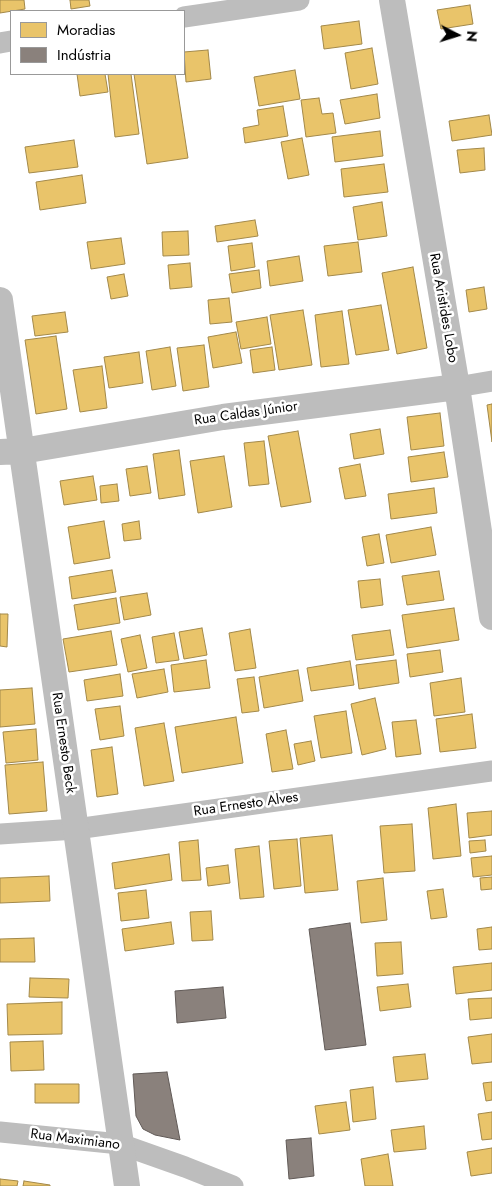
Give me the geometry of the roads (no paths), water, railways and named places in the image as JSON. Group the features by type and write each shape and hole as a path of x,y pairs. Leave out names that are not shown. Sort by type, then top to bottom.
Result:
{"street":[{"path":"185,16 299,0"},
{"name":"Rua Aristides Lobo","path":"392,0 457,387 492,617"},
{"name":"Rua Ernesto Beck","path":"0,300 11,451 76,830 127,1186"},
{"name":"Rua Caldas Júnior","path":"11,451 223,417 492,381"},
{"name":"Rua Ernesto Alves","path":"0,834 76,830 492,771"},
{"name":"Rua Maximiano","path":"0,1132 120,1144 185,1166 233,1186"}]}
